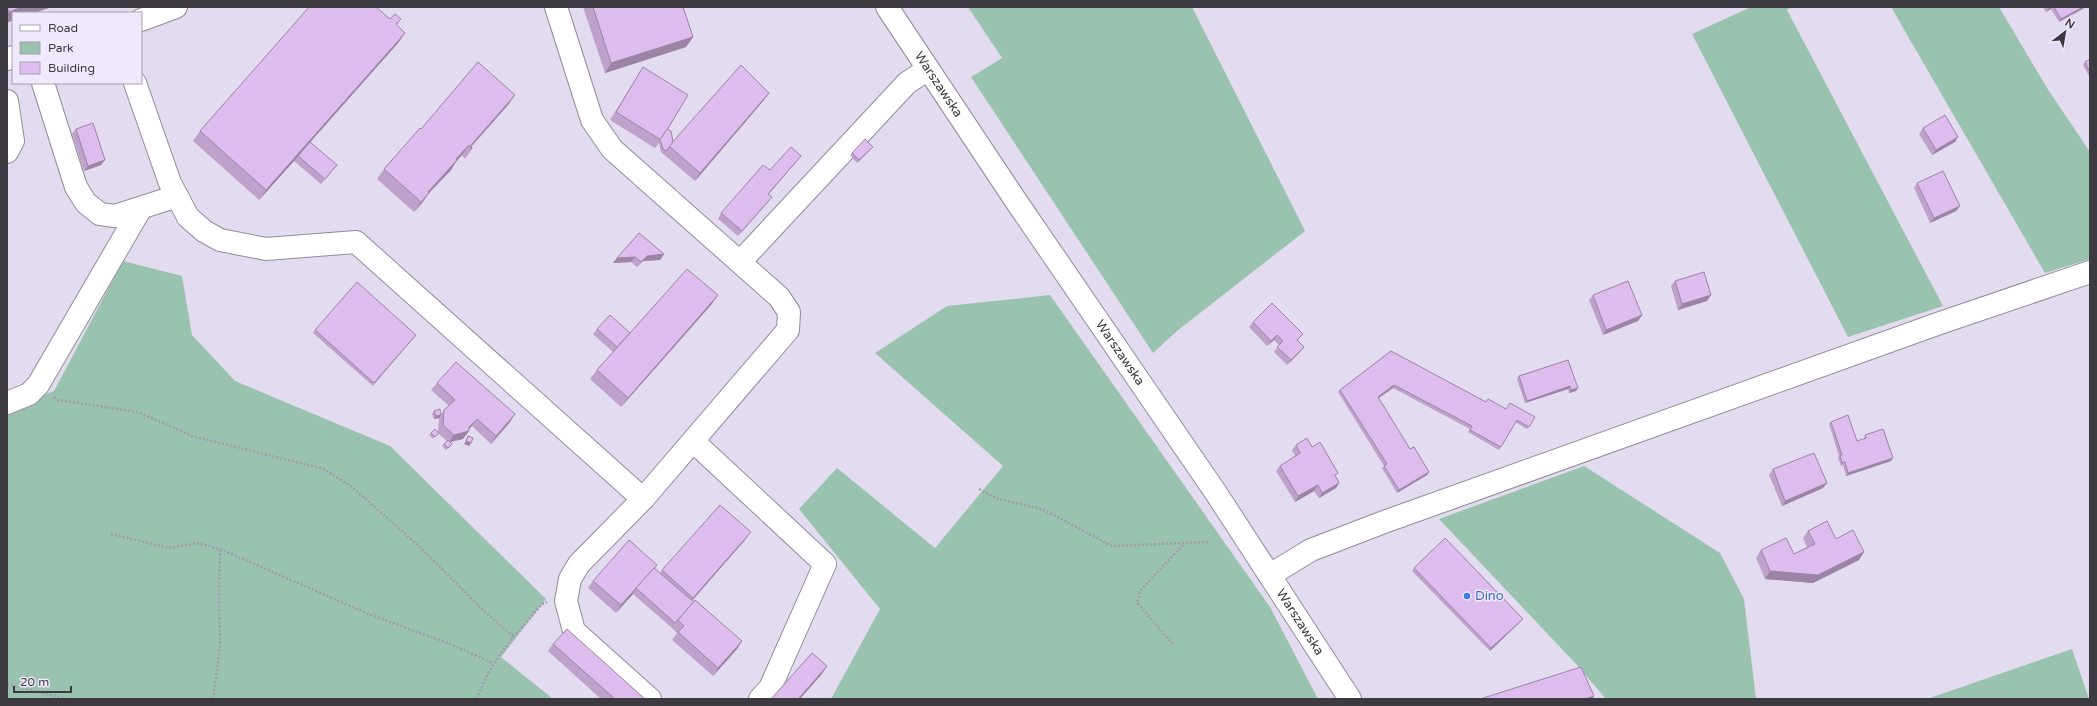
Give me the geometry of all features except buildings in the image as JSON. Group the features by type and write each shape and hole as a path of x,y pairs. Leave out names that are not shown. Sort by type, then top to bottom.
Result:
{"street":[{"path":"142,20 176,7"},
{"path":"556,7 592,120 612,149 779,296 789,312 788,330 644,499 579,564 570,579 566,601 574,631 650,699"},
{"name":"Warszawska","path":"887,7 1270,575 1350,699"},
{"path":"740,262 907,83 928,69"},
{"path":"43,84 76,187 86,203 100,214 115,216 177,196"},
{"path":"135,84 170,182 188,217 204,231 220,240 266,249 356,242 644,499"},
{"path":"7,101 13,141 7,152"},
{"path":"7,402 29,394 38,385 141,208"},
{"path":"1270,575 1311,550 1384,522 2090,272"},
{"path":"693,441 825,564 770,688 760,699"}],"path":[{"path":"38,385 58,400 138,412 192,436 324,469 352,487 420,547 483,610 513,636"},
{"path":"980,489 998,499 1042,509 1112,546 1209,542"},
{"path":"111,534 169,548 198,543 220,549 371,615 448,643 493,662"},
{"path":"1173,644 1137,604 1140,592 1185,544"},
{"path":"213,699 220,647 220,549"},
{"path":"478,699 493,662 513,636 542,604 556,597 566,601"},
{"path":"7,684 67,699"}],"green space":[{"path":"968,7 1192,7 1305,231 1177,331 1153,353 971,77 1002,58"},
{"path":"1751,7 1792,7 1787,10 1943,306 1848,337 1692,34"},
{"path":"1891,7 1999,7 2047,88 2090,152 2090,259 2045,273"},
{"path":"123,261 182,276 192,335 235,381 390,446 546,599 501,657 553,699 7,699 7,410 54,391"},
{"path":"1050,295 1270,607 1318,699 831,699 880,609 799,509 837,468 935,548 1003,466 875,353 947,306"},
{"path":"1584,466 1720,553 1744,599 1756,699 1606,699 1577,665 1439,519"},
{"path":"2072,649 2089,699 1927,699"}],"place":[{"name":"Dino","path":"1467,596"}]}
